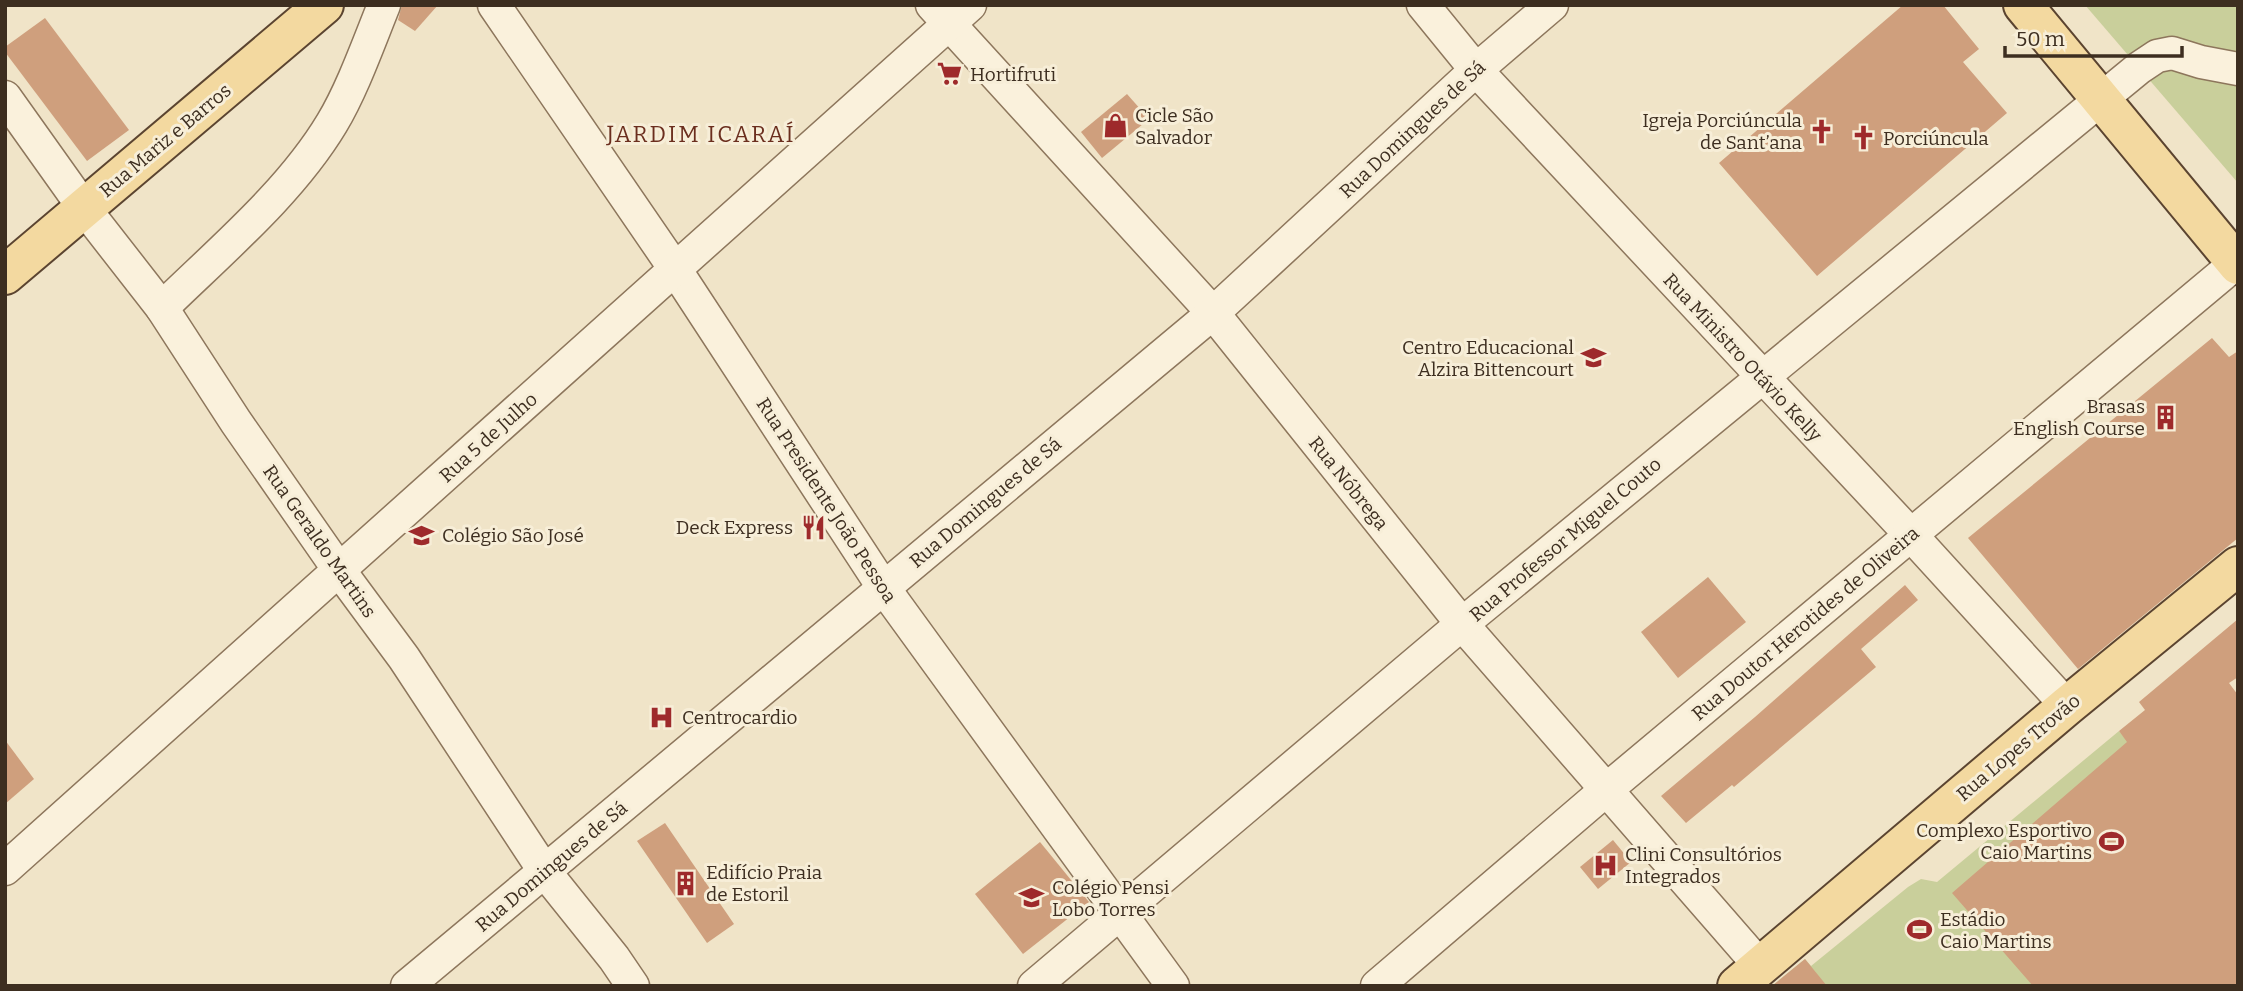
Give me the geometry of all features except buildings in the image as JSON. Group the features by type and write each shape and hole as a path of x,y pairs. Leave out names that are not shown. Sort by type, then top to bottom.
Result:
{"main road":[{"name":"Rua Mariz e Barros","path":"5,275 324,5"},
{"path":"2023,5 2237,264"},
{"name":"Rua Lopes Trovão","path":"1748,976 2067,706 2238,566"}],"street":[{"path":"162,308 269,202 303,163 333,122 384,5"},
{"name":"Rua Presidente João Pessoa","path":"494,5 676,269 883,587 1173,986"},
{"name":"Rua Ministro Otávio Kelly","path":"1423,5 1476,70 1911,535 2067,706"},
{"name":"Rua Domingues de Sá","path":"407,986 1213,313 1476,70 1552,5"},
{"name":"Rua 5 de Julho","path":"5,869 676,269 950,12"},
{"name":"Rua Nóbrega","path":"950,12 1213,313 1462,624 1606,790 1748,976"},
{"name":"Rua Professor Miguel Couto","path":"1034,986 1462,624 2138,68 2157,56 2172,53 2238,69"},
{"name":"Rua Geraldo Martins","path":"5,97 84,208 162,308 236,422 404,658 545,872 633,986"},
{"name":"Rua Doutor Herotides de Oliveira","path":"1377,986 1606,790 2237,264"}],"green space":[{"path":"2085,5 2238,5 2238,183"},
{"name":"Complexo Esportivo Caio Martins","path":"2119,731 2151,769 2238,986 1772,986 1805,959 1811,966 1908,887 1921,879 1937,882"}],"place":[{"name":"Hortifruti","path":"950,74"},
{"name":"Cicle São Salvador","path":"1115,126"},
{"name":"Igreja Porciúncula de Sant’ana","path":"1822,131"},
{"name":"Porciúncula","path":"1863,138"},
{"name":"Centro Educacional Alzira Bittencourt","path":"1594,358"},
{"name":"Brasas English Course","path":"2165,417"},
{"name":"Deck Express","path":"813,527"},
{"name":"Colégio São José","path":"422,535"},
{"name":"Centrocardio","path":"662,717"},
{"name":"Complexo Esportivo Caio Martins","path":"2112,841"},
{"name":"Clini Consultórios Integrados","path":"1605,865"},
{"name":"Edifício Praia de Estoril","path":"686,883"},
{"name":"Colégio Pensi Lobo Torres","path":"1032,898"},
{"name":"Estádio Caio Martins","path":"1920,930"}],"district":[{"name":"JARDIM ICARAÍ","path":"701,134"}]}
